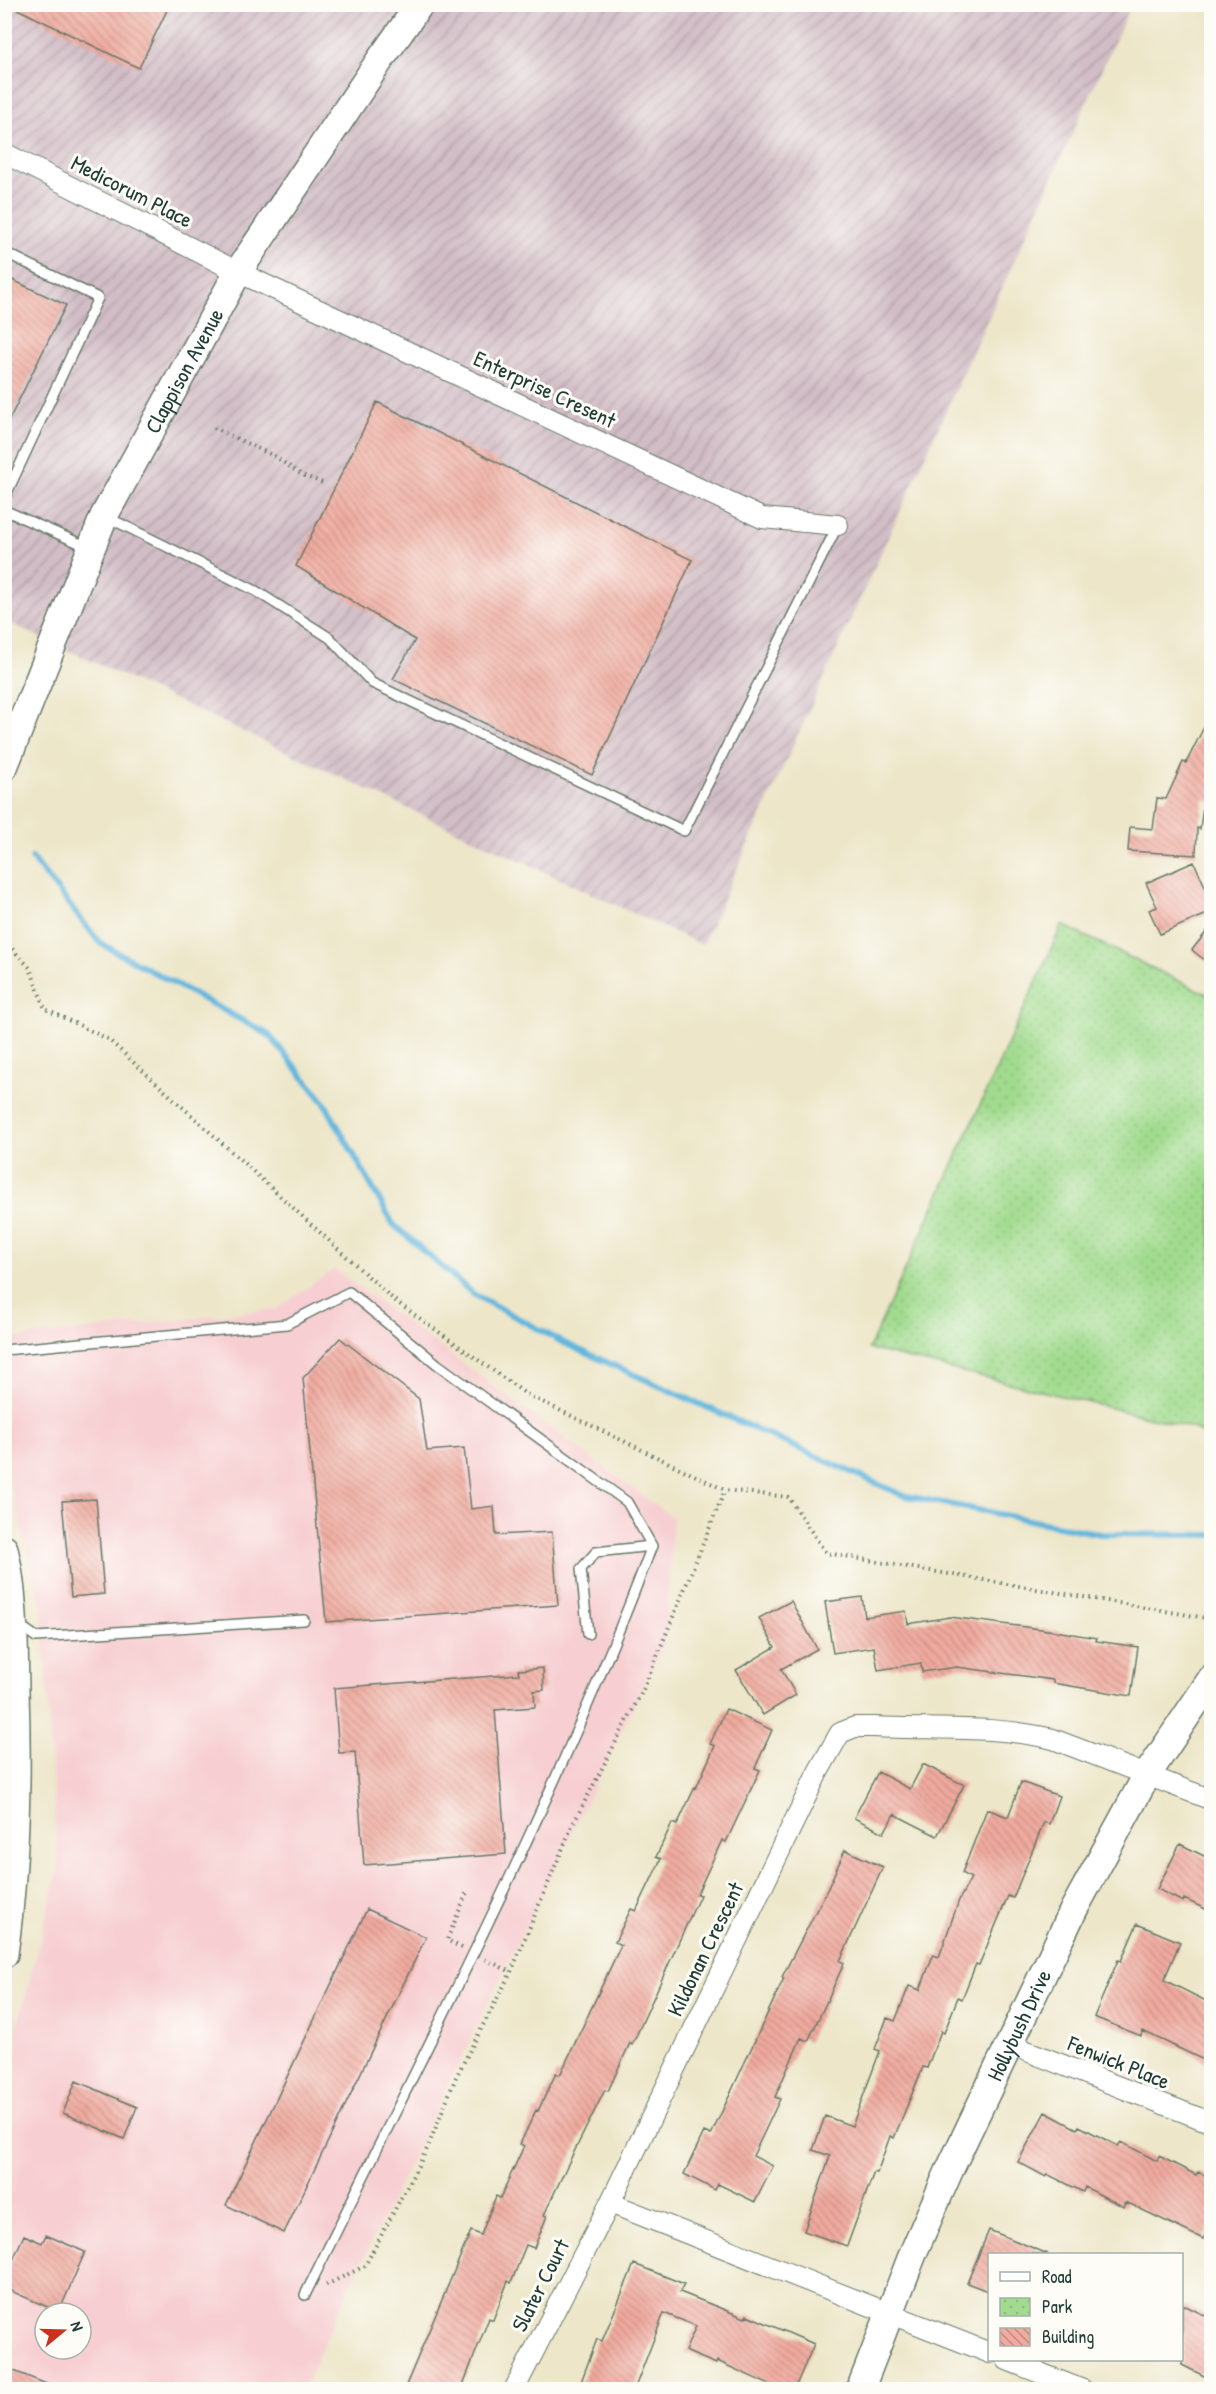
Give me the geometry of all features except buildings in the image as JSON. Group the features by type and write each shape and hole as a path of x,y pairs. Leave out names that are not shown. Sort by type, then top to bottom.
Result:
{"main road":[{"name":"Clappison Avenue","path":"4,767 104,516 238,272 420,4"},
{"path":"4,1550 8,1621 21,1650 17,1736 17,1814 10,1914 4,1954"},
{"name":"Hollybush Drive","path":"860,2390 889,2314 950,2169 1074,1909 1147,1775 1212,1678"}],"street":[{"name":"Medicorum Place","path":"4,153 238,272"},
{"name":"Enterprise Cresent","path":"238,272 762,518 838,525"},
{"name":"Kildonan Crescent","path":"610,2203 803,1803 840,1733 855,1727 874,1726 1026,1732 1053,1739 1147,1775"},
{"path":"1147,1775 1212,1800"},
{"name":"Fenwick Place","path":"1009,2044 1212,2123"},
{"path":"610,2203 988,2352"},
{"name":"Slater Court","path":"514,2390 610,2203"},
{"path":"1008,2361 1057,2385 1083,2390"}],"lane":[{"path":"4,252 98,297 4,500"},
{"path":"4,510 90,548"},
{"path":"104,516 256,591 330,638 372,683 684,831 838,525"},
{"path":"4,1350 287,1324 349,1292 437,1364 627,1502 652,1546"},
{"path":"588,1634 581,1569 596,1552 652,1546"},
{"path":"305,2295 504,1890 620,1630 652,1546"},
{"path":"21,1650 304,1620"}],"path":[{"path":"214,428 274,456 302,475 326,484"},
{"path":"4,940 30,968 45,1009 108,1039 394,1300 526,1394 725,1490 788,1497 826,1553 1212,1619"},
{"path":"305,2295 365,2266 428,2149 456,2077 511,1972 572,1826 644,1688 725,1490"}],"shaded area":[{"path":"5,5 1131,5 702,945 5,621"},
{"path":"334,1269 673,1518 665,1642 350,2286 303,2389 5,2389 5,2075 58,1871 42,1607 5,1465 4,1339 277,1309"}],"green space":[{"path":"1062,925 1211,996 1211,1438 1193,1428 869,1349"}],"waterway":[{"path":"32,858 100,943 269,1035 324,1102 393,1224 473,1294 564,1343 902,1495 1100,1534 1212,1535"}]}
